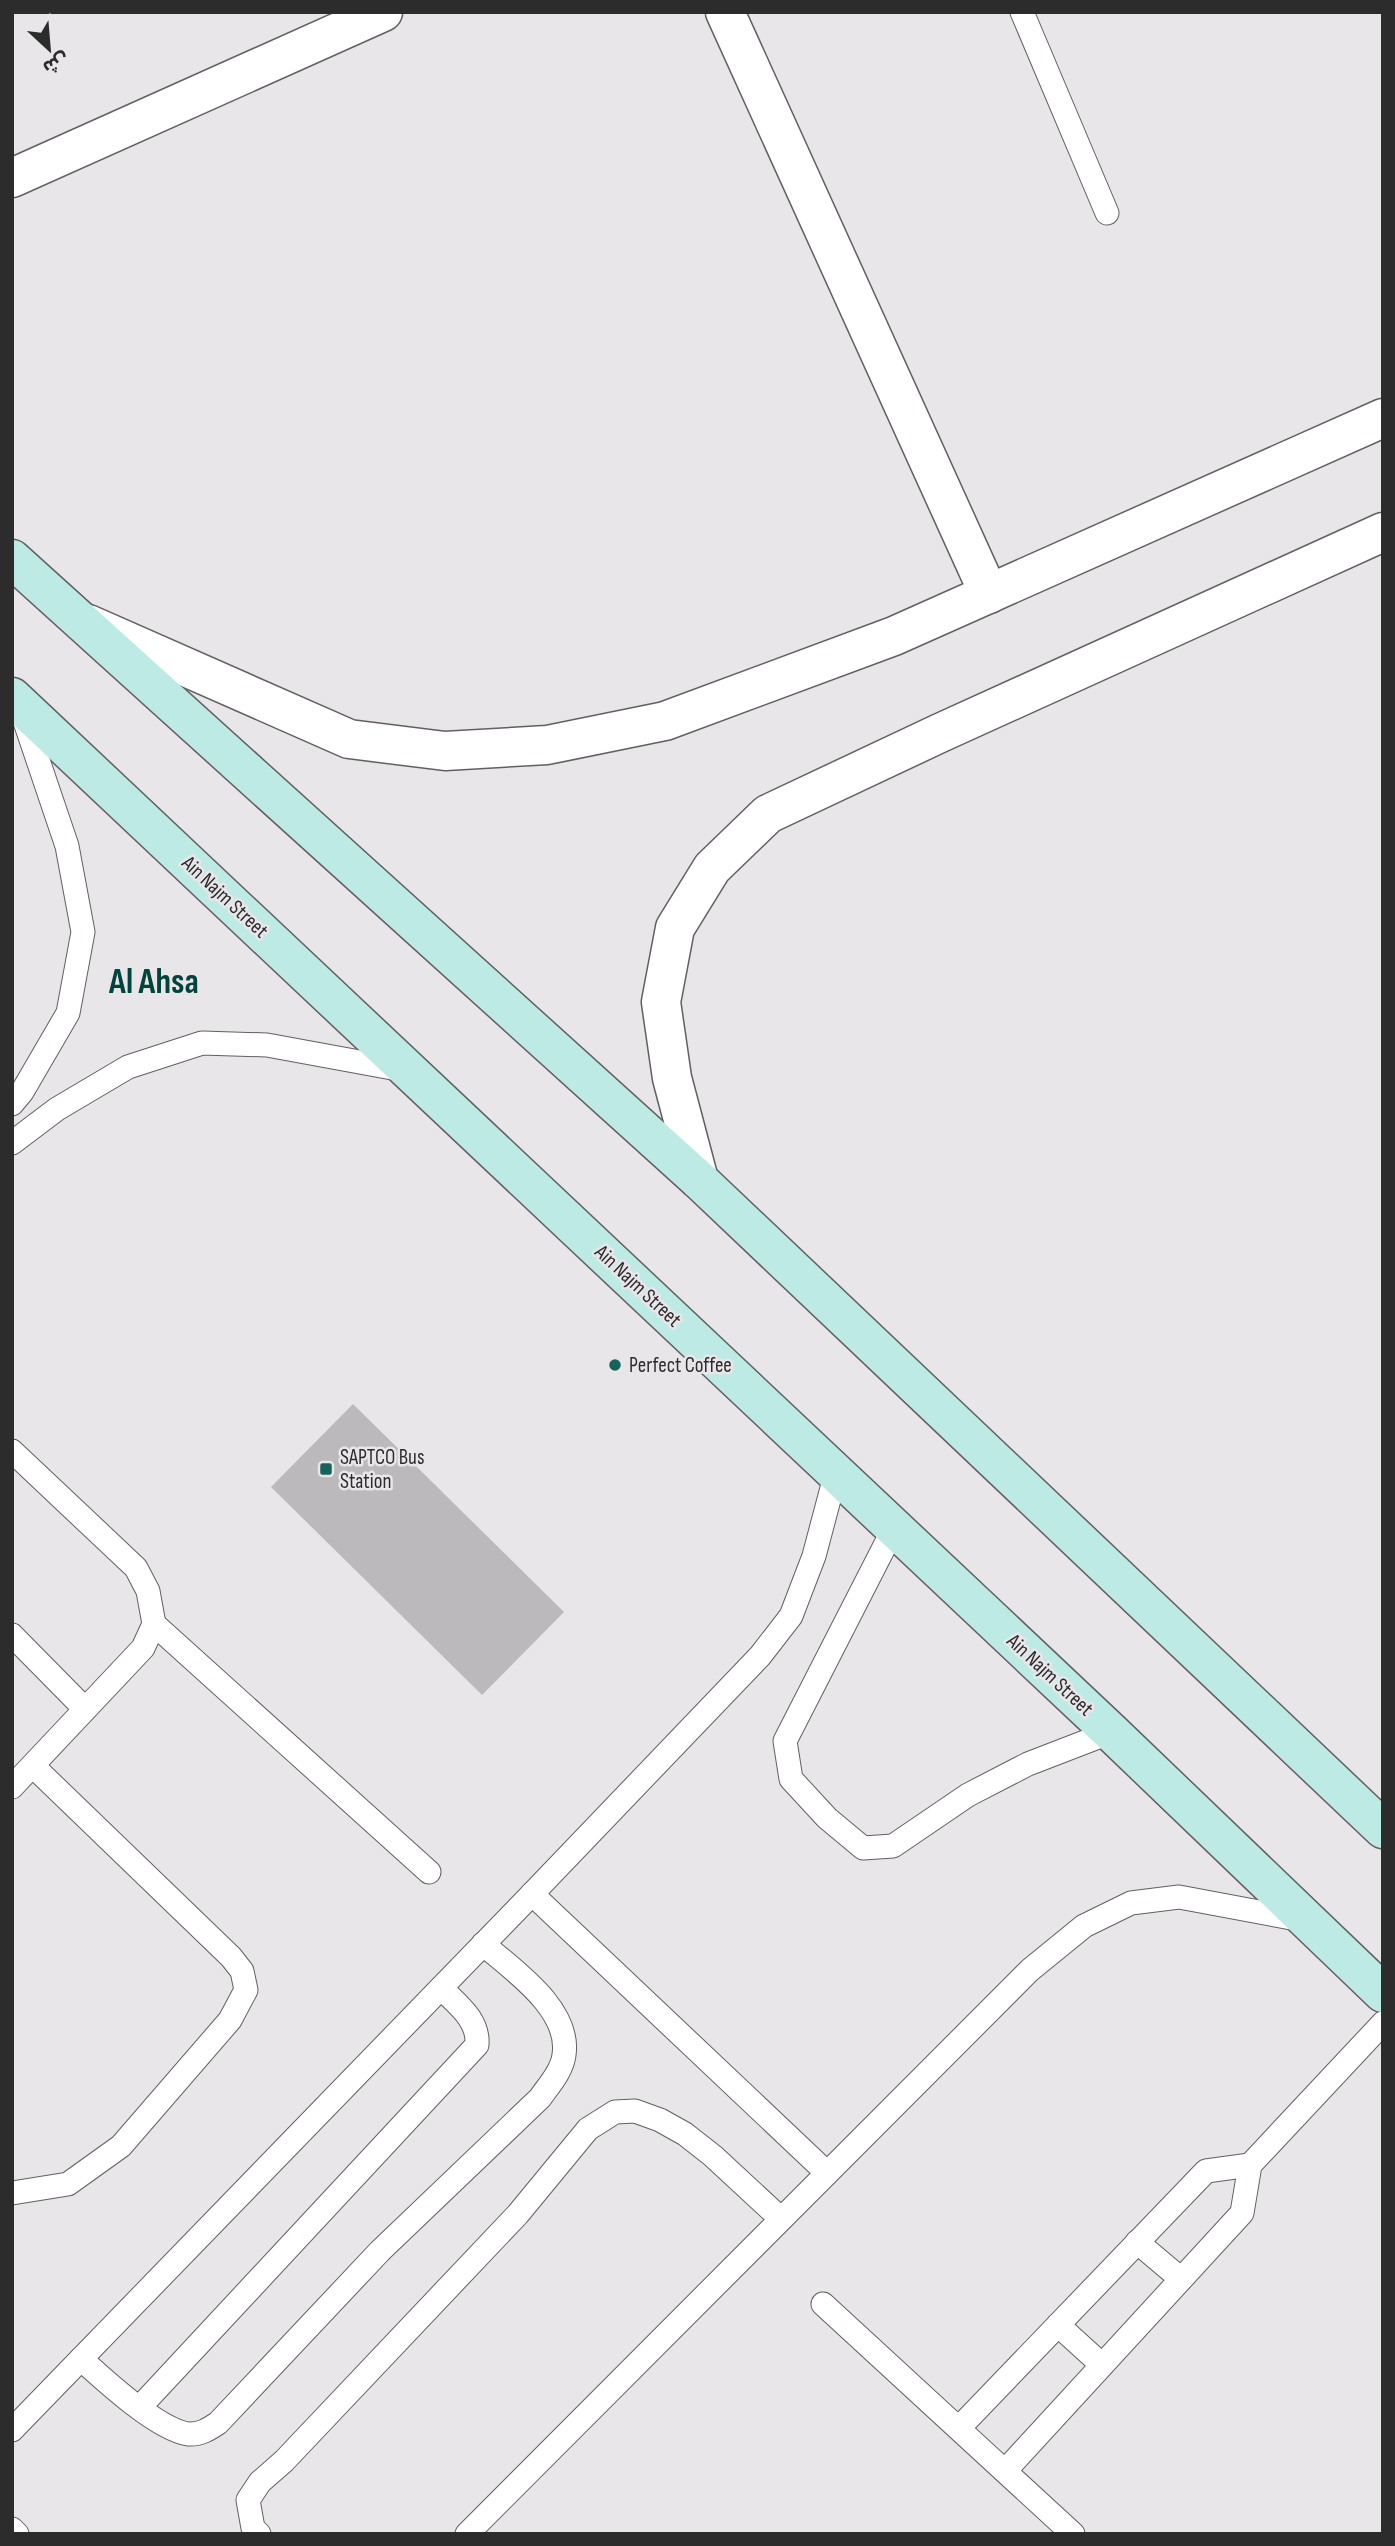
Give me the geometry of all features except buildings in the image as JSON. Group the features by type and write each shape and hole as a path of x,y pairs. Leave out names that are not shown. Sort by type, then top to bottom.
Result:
{"main road":[{"path":"12,559 699,1180 1383,1829"},
{"name":"Ain Najm Street","path":"16,700 1111,1732 1383,1993"}],"street":[{"path":"12,178 383,12"},
{"path":"725,12 989,594"},
{"path":"78,619 349,740 445,751 547,745 665,721 894,636 1383,418"},
{"path":"699,1180 672,1078 660,1002 675,928 712,868 768,814 1383,532"}],"lane":[{"path":"1022,12 1107,213"},
{"path":"12,1104 22,1092 68,1013 83,932 67,846 16,700"},
{"path":"12,1143 57,1109 128,1067 202,1043 267,1045 410,1072"},
{"path":"12,1451 136,1568 148,1591 154,1624 143,1648 12,1787"},
{"path":"12,2430 760,1656 791,1616 814,1556 836,1473"},
{"path":"894,1528 785,1741 791,1779 827,1818 863,1848 893,1846 968,1796 1028,1764 1111,1732"},
{"path":"154,1624 429,1872"},
{"path":"12,1635 85,1709"},
{"path":"12,2193 68,2184 121,2146 230,2020 246,1990 242,1971 231,1957 33,1766"},
{"path":"532,1894 827,2173"},
{"path":"467,2534 1030,1970 1084,1926 1131,1903 1179,1897 1308,1921"},
{"path":"81,2359 124,2396 175,2429 188,2434 204,2432 218,2423 380,2251 540,2098 559,2070 564,2055 564,2037 558,2020 530,1984 483,1944"},
{"path":"140,2407 477,2045 478,2033 473,2021 441,1988"},
{"path":"1005,2471 1242,2213 1250,2165 1383,2023"},
{"path":"259,2534 253,2528 248,2500 260,2482 293,2451 518,2214 588,2129 615,2112 635,2111 660,2120 685,2134 781,2219"},
{"path":"959,2428 1206,2171 1250,2165"},
{"path":"1138,2242 1181,2279"},
{"path":"823,2304 1073,2534"},
{"path":"1058,2325 1102,2365"},
{"path":"12,2529 17,2534"}],"place":[{"name":"Perfect Coffee","path":"615,1365"},
{"name":"SAPTCO Bus Station","path":"326,1469"}],"district":[{"name":"Al Ahsa","path":"154,982"}]}
